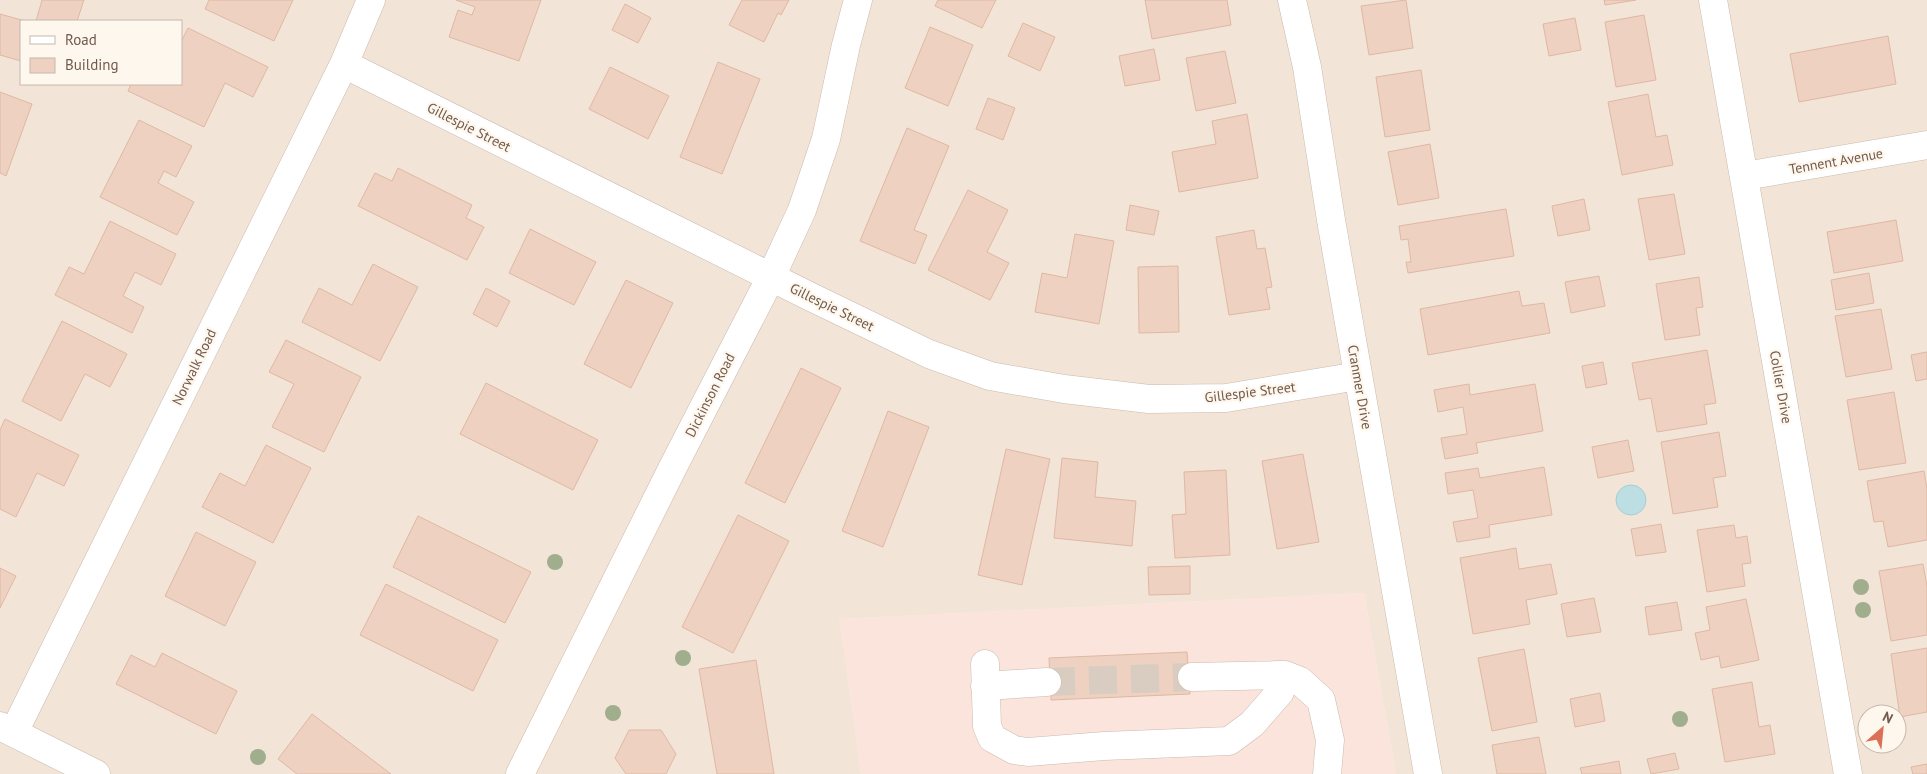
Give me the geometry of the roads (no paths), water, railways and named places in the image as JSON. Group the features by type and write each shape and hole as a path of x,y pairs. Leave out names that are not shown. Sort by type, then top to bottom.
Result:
{"street":[{"name":"Norwalk Road","path":"7,729 344,64 371,0"},
{"name":"Dickinson Road","path":"520,774 642,528 771,277 802,210 826,139 846,45 858,0"},
{"name":"Cranmer Drive","path":"1292,0 1307,67 1358,376 1428,774"},
{"name":"Collier Drive","path":"1713,0 1848,774"},
{"name":"Gillespie Street","path":"344,64 929,354 990,376 1064,389 1149,399 1226,398 1358,376"},
{"name":"Tennent Avenue","path":"1745,176 1927,145"},
{"path":"1047,682 985,675 987,726 992,738 1014,750 1028,752 1105,752 1229,741 1252,724 1290,678"},
{"path":"1192,677 1290,678"},
{"path":"1290,678 1326,774"},
{"path":"7,729 96,774"}],"water":[{"path":"1631,485 1642,489 1646,500 1642,511 1631,515 1620,511 1616,500 1620,489"}],"tunnel":[{"path":"1047,682 1192,677"}]}
